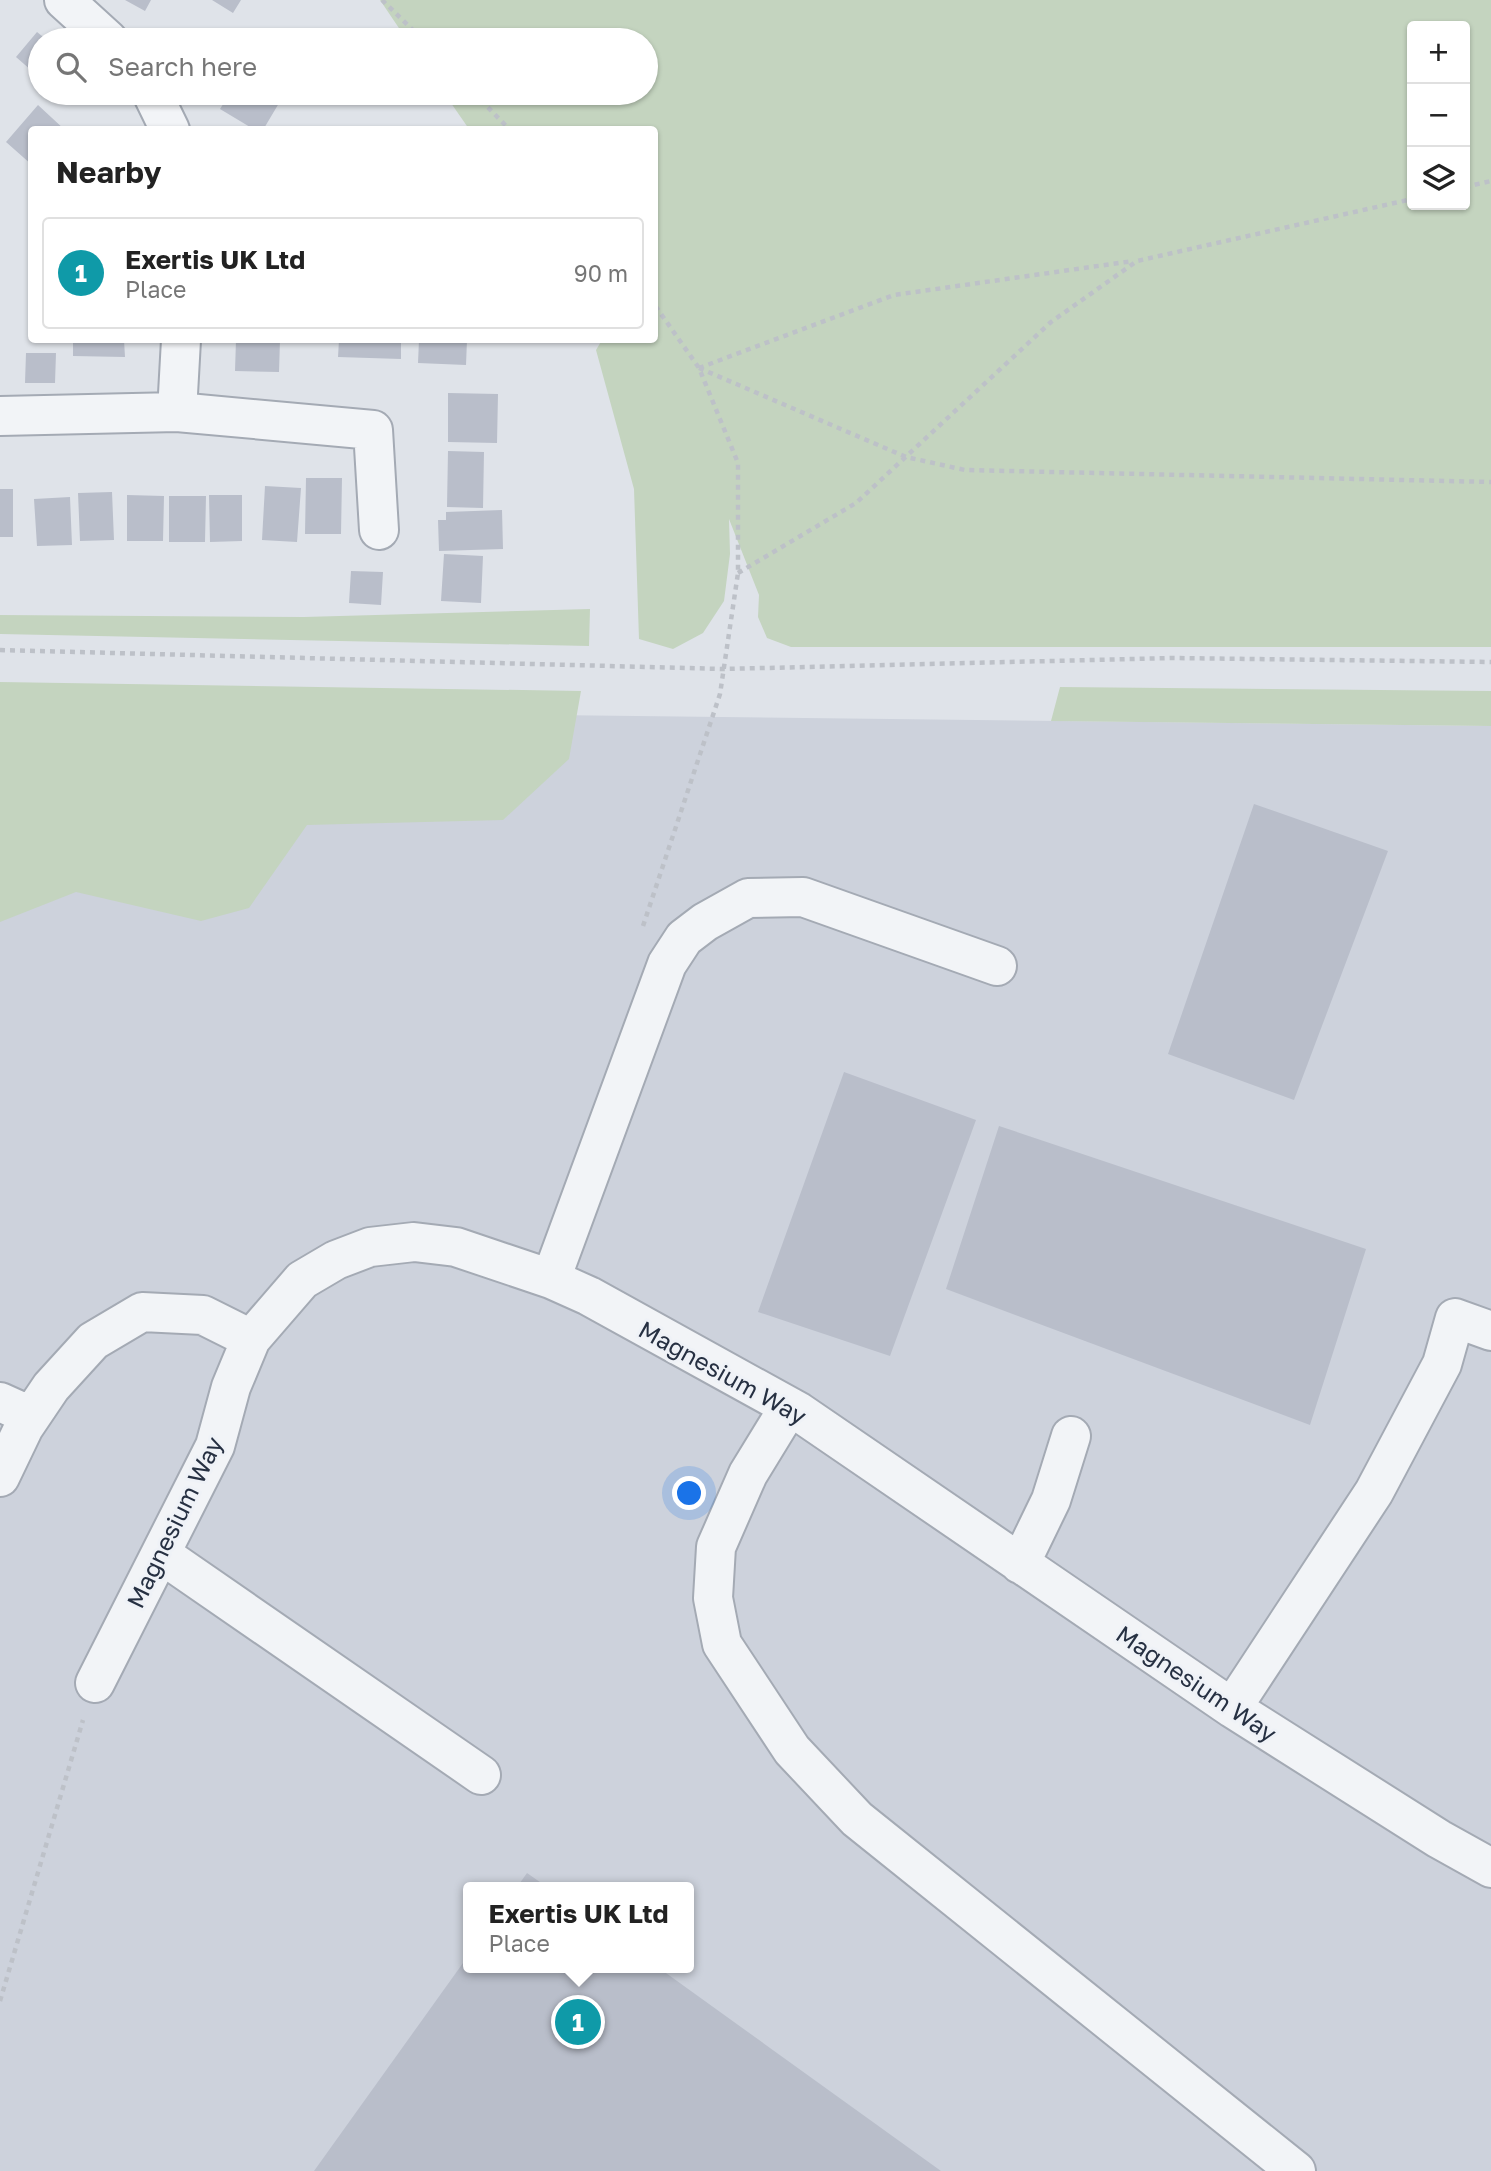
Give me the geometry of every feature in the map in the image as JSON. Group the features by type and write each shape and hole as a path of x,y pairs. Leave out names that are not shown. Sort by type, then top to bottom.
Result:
{"street":[{"path":"64,0 95,28"},
{"path":"158,105 168,126"},
{"path":"177,412 181,343"},
{"path":"0,416 177,412 373,430 379,530"},
{"path":"551,1279 667,964 684,939 705,922 748,898 803,897 997,966"},
{"name":"Magnesium Way","path":"94,1683 215,1446 231,1387 251,1339 302,1280 336,1260 370,1247 414,1242 456,1247 551,1279 589,1296 789,1406 1232,1709 1439,1839 1491,1868"},
{"path":"0,1477 16,1409 51,1387 93,1340 142,1312 203,1315 251,1339"},
{"path":"1232,1709 1374,1492 1441,1364 1455,1318 1491,1331"},
{"path":"789,1406 748,1474 716,1547 713,1598 722,1644 792,1750 857,1819 1296,2171"},
{"path":"1020,1564 1051,1500 1071,1436"},
{"path":"161,1554 481,1774"}],"path":[{"path":"382,0 411,28"},
{"path":"486,105 506,126"},
{"path":"1470,186 1491,181"},
{"path":"699,368 894,295 1137,261 1407,200"},
{"path":"738,573 856,502 1051,322 1137,261"},
{"path":"658,310 699,368 738,463 738,573 720,694 640,932 667,964"},
{"path":"699,368 906,457 965,470 1491,482"},
{"path":"0,650 724,669 1172,658 1491,662"},
{"path":"0,2001 94,1683"}],"shaded area":[{"path":"383,713 1491,726 1491,2171 0,2171 0,717"}],"green space":[{"path":"380,0 1491,0 1491,647 791,647 767,638 758,617 759,595 729,519 730,554 724,601 703,633 673,649 639,639 634,489 596,350 600,343 658,343 658,126 467,126 452,105 658,105 658,28 399,28"},
{"path":"590,609 589,646 0,634 0,615 304,617"},
{"path":"0,682 581,691 569,759 503,820 307,825 249,908 201,921 76,892 0,922"},
{"path":"1060,687 1491,691 1491,726 1051,721"}],"building":[{"path":"125,0 151,0 145,11"},
{"path":"212,0 241,0 233,13"},
{"path":"28,43 28,68 16,57"},
{"path":"38,105 61,126 28,126 28,161 6,142"},
{"path":"222,105 278,105 265,126 248,126 220,109"},
{"path":"73,343 124,343 125,357 73,356"},
{"path":"236,343 280,343 279,372 235,371"},
{"path":"339,343 401,343 401,359 338,357"},
{"path":"419,343 467,343 466,365 418,363"},
{"path":"26,353 56,353 55,383 25,383"},
{"path":"448,393 498,394 497,443 448,442"},
{"path":"448,451 484,452 483,508 447,507"},
{"path":"306,478 342,478 341,534 305,534"},
{"path":"265,486 301,488 297,542 262,540"},
{"path":"0,489 13,489 13,537 0,537"},
{"path":"112,492 114,540 80,541 78,493"},
{"path":"127,495 164,496 163,541 127,541"},
{"path":"209,495 242,495 242,541 210,542"},
{"path":"169,496 206,496 205,542 169,542"},
{"path":"70,497 72,545 37,546 34,499"},
{"path":"502,510 503,549 439,551 438,520 446,520 446,512"},
{"path":"444,554 483,556 481,603 441,601"},
{"path":"351,571 383,572 381,605 349,603"},
{"path":"1254,804 1388,851 1294,1100 1168,1054"},
{"path":"844,1072 976,1120 890,1356 758,1312"},
{"path":"999,1126 1366,1249 1310,1425 946,1289"},
{"path":"527,1873 540,1882 521,1882"},
{"path":"463,1963 463,1973 666,1973 941,2171 314,2171"}],"place":[{"name":"Exertis UK Ltd","path":"578,2022"}]}
